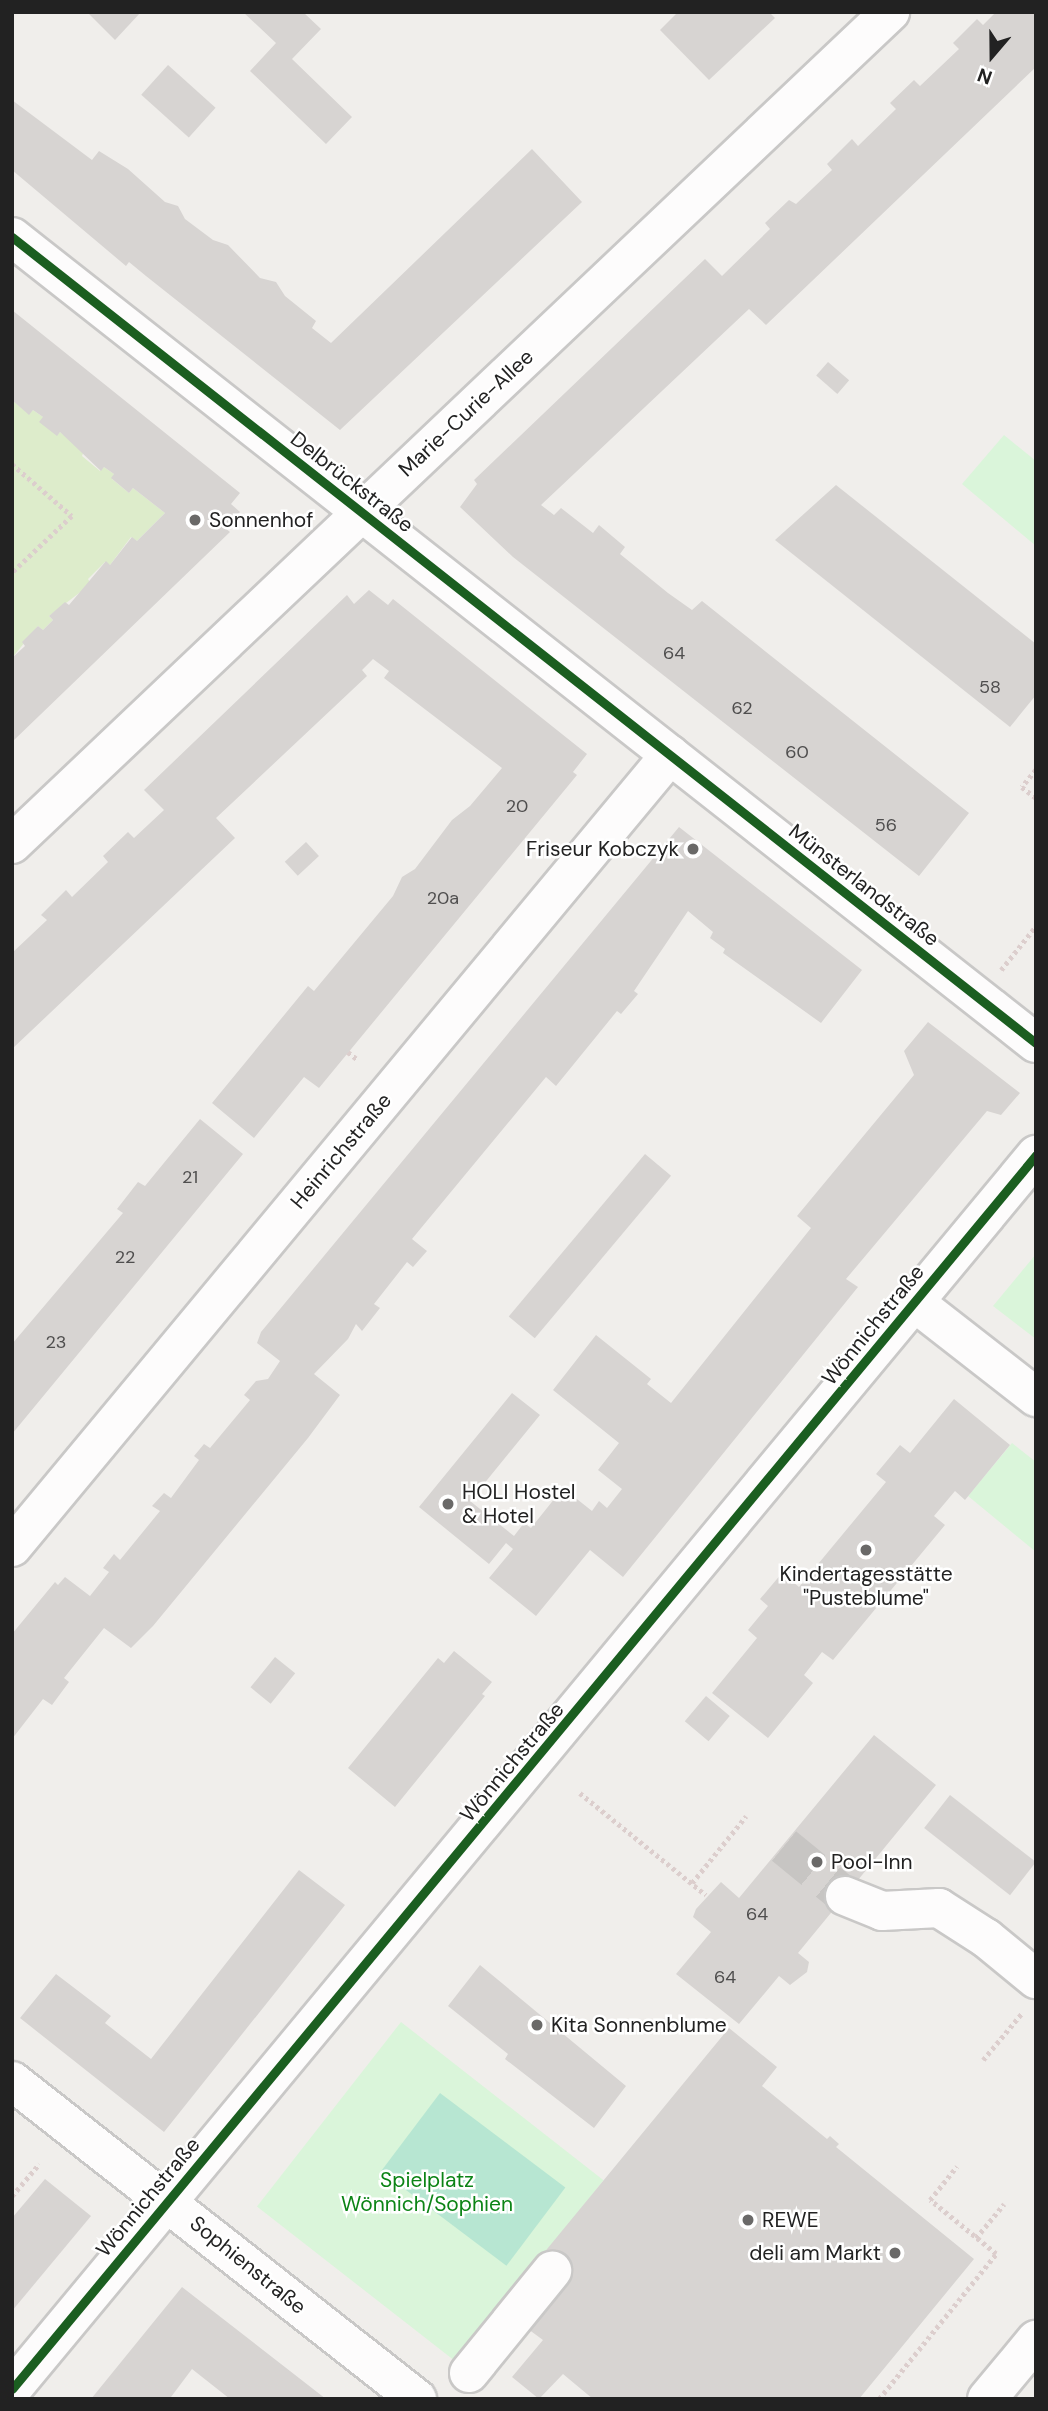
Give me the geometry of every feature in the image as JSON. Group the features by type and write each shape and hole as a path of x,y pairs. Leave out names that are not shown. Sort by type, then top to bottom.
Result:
{"street":[{"name":"Marie-Curie-Allee","path":"12,844 890,12"},
{"name":"Delbrückstraße","path":"12,237 670,755"},
{"name":"Münsterlandstraße","path":"670,755 1036,1043"},
{"name":"Heinrichstraße","path":"12,1547 670,755"},
{"name":"Wönnichstraße","path":"12,2389 1036,1155"},
{"path":"914,1302 1036,1397"},
{"path":"845,1896 882,1911 939,1908 986,1938 1029,1995"},
{"name":"Sophienstraße","path":"12,2081 417,2399"},
{"path":"469,2373 552,2272"},
{"path":"987,2399 1036,2340"}],"path":[{"path":"12,464 72,516 12,573"},
{"path":"1036,770 1022,787 1036,798"},
{"path":"978,997 1036,926"},
{"path":"348,1052 357,1059"},
{"path":"580,1793 706,1895"},
{"path":"692,1883 746,1816"},
{"path":"983,2060 1029,1995"},
{"path":"12,2196 39,2164"},
{"path":"879,2399 996,2254 930,2200 957,2165"},
{"path":"976,2238 1004,2204"}],"green space":[{"path":"12,400 29,414 33,410 43,417 57,435 60,432 84,451 82,456 100,471 104,467 114,474 112,479 129,493 133,488 165,513 137,541 131,537 110,565 105,562 88,579 91,584 49,616 53,620 43,630 38,626 12,658"},
{"path":"1004,435 1036,461 1036,546 962,484"},
{"path":"1036,1254 1036,1339 993,1306"},
{"path":"1012,1443 1036,1462 1036,1552 968,1496"},
{"name":"Spielplatz Wönnich/Sophien","path":"401,2022 604,2180 459,2365 257,2206"},
{"path":"440,2093 565,2187 506,2266 381,2171"}],"building":[{"path":"87,12 141,12 115,40"},
{"path":"243,12 303,12 321,29 292,59 352,117 326,144 250,71 276,43"},
{"path":"678,12 769,12 775,18 709,80 660,30"},
{"path":"996,12 1036,12 1036,67 766,325 749,309 541,505 554,515 561,508 593,533 599,525 625,547 620,554 668,593 692,610 702,601 969,813 919,876 513,557 460,507 477,484 474,480 705,259 722,276 770,229 765,223 789,200 796,204 832,170 827,164 852,139 858,146 896,109 890,103 914,80 920,86 959,49 953,43 977,19 983,25"},
{"path":"168,65 216,108 189,138 141,95"},
{"path":"12,100 92,160 99,151 128,169 165,202 178,206 185,219 213,240 228,245 260,278 276,282 285,296 316,321 312,328 331,343 532,149 582,202 340,430 129,262 126,266 12,170"},
{"name":"Sonnenhof","path":"12,310 240,493 231,504 240,512 225,528 230,532 12,742 12,658 25,646 22,642 38,626 43,630 53,620 49,616 65,602 69,605 106,561 110,565 132,537 137,541 165,513 133,488 129,493 111,478 114,474 104,467 101,471 60,432 57,436 39,422 43,417 33,410 29,415 12,400"},
{"path":"828,362 849,380 837,394 816,376"},
{"path":"836,485 1036,644 1036,695 1010,727 775,540"},
{"path":"369,590 388,605 393,599 587,754 573,772 577,775 319,1088 304,1077 254,1138 212,1103 308,986 314,991 393,896 402,877 415,869 452,820 470,806 502,768 384,678 389,671 373,659 362,670 367,676 216,818 235,838 12,1049 12,953 47,920 41,915 66,890 72,897 108,862 103,856 128,832 134,838 164,810 144,790 347,595 354,604"},
{"path":"679,827 862,970 821,1023 723,953 725,949 710,938 713,932 688,911 634,991 638,994 621,1014 617,1011 556,1086 546,1077 412,1239 427,1251 413,1267 407,1262 374,1304 380,1308 362,1331 356,1324 348,1339 314,1374 340,1395 308,1438 153,1626 131,1648 104,1628 64,1678 69,1682 52,1705 43,1699 12,1739 12,1634 55,1582 58,1585 65,1577 90,1596 109,1572 103,1568 114,1554 120,1560 160,1511 152,1506 164,1493 171,1498 199,1460 194,1456 204,1444 210,1448 250,1400 244,1395 256,1381 268,1379 280,1361 257,1343 261,1332"},
{"path":"306,842 319,856 298,876 285,862"},
{"path":"928,1022 1020,1093 1001,1115 987,1111 846,1279 858,1287 623,1577 590,1550 536,1616 489,1578 513,1549 506,1543 489,1564 419,1507 512,1393 540,1415 470,1501 514,1536 524,1523 531,1528 563,1488 592,1511 599,1501 607,1508 622,1489 598,1470 619,1443 553,1390 596,1335 651,1379 647,1384 671,1403 811,1228 797,1216 914,1075 904,1051"},
{"path":"200,1119 243,1154 12,1434 12,1344 123,1213 117,1209 138,1182 145,1186"},
{"path":"645,1154 671,1176 535,1338 509,1316"},
{"path":"954,1399 1010,1445 965,1500 955,1491 934,1516 945,1525 833,1660 822,1652 804,1675 813,1683 768,1738 712,1693 757,1638 748,1630 768,1606 760,1599 782,1573 799,1587 886,1482 876,1474 900,1445 910,1453"},
{"path":"454,1651 492,1682 482,1694 485,1696 395,1807 348,1768 438,1658 444,1663"},
{"path":"275,1657 295,1673 271,1704 250,1687"},
{"path":"706,1696 730,1716 709,1741 685,1721"},
{"path":"874,1735 936,1785 798,1953 809,1962 807,1972 790,1985 779,1976 739,2024 676,1974 711,1932 693,1917 696,1909 721,1882 739,1898"},
{"path":"950,1795 1036,1862 1010,1895 924,1828"},
{"path":"299,1870 345,1905 164,2132 20,2018 56,1974 111,2016 105,2023 151,2059"},
{"path":"480,1965 626,2086 594,2128 505,2059 508,2054 448,2006"},
{"name":"REWE","path":"729,2028 777,2067 762,2086 827,2139 830,2136 839,2144 836,2147 974,2259 859,2399 593,2399 563,2374 539,2399 512,2377 543,2340 528,2329 538,2260"},
{"path":"45,2179 91,2216 12,2311 12,2218"},
{"path":"182,2287 326,2399 230,2399 192,2369 171,2397 174,2399 91,2399"}],"tunnel":[{"path":"784,1846 845,1896"}],"cycle path":[{"path":"12,237 1036,1043"},
{"path":"12,2389 1036,1155"}],"place":[{"name":"Sonnenhof","path":"195,520"},
{"name":"Friseur Kobczyk","path":"693,849"},
{"name":"HOLI Hostel & Hotel","path":"448,1504"},
{"name":"Kindertagesstätte \"Pusteblume\"","path":"866,1550"},
{"name":"Pool-Inn","path":"817,1862"},
{"name":"Kita Sonnenblume","path":"537,2025"},
{"name":"REWE","path":"748,2220"},
{"name":"deli am Markt","path":"895,2253"}]}
